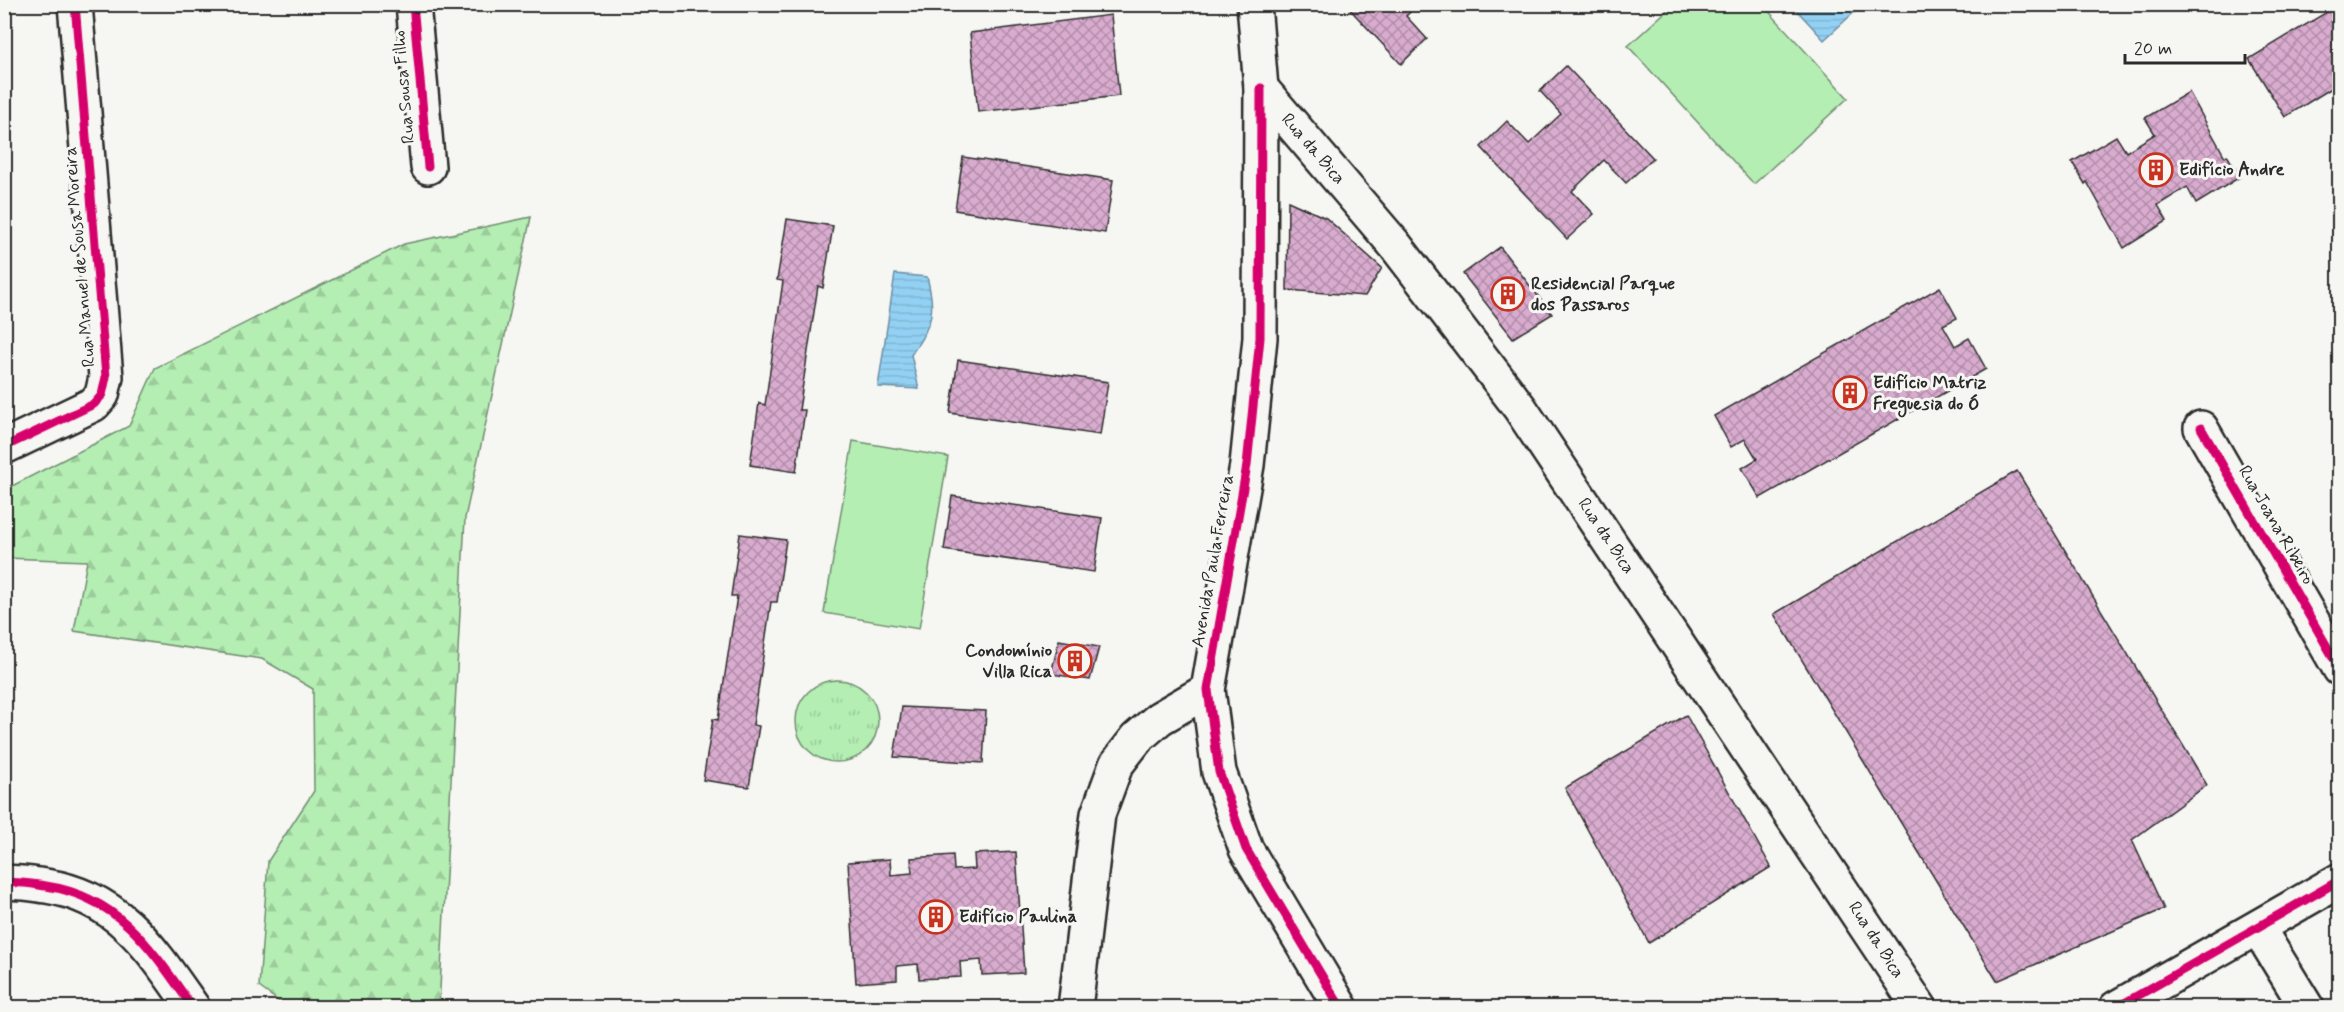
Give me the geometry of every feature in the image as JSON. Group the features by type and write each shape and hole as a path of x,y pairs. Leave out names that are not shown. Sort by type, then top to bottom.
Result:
{"street":[{"name":"Rua Manuel de Sousa Moreira","path":"4,447 94,404 102,395 106,377 75,4"},
{"name":"Rua Sousa Filho","path":"413,4 428,167"},
{"name":"Avenida Paula Ferreira","path":"1254,4 1261,88 1260,338 1247,465 1208,690 1219,772 1246,849 1341,1008"},
{"name":"Rua da Bica","path":"1261,88 1395,245 1520,408 1920,1008"},
{"name":"Rua Joana Ribeiro","path":"2201,428 2340,669"},
{"path":"1075,1008 1098,814 1116,765 1137,738 1160,718 1208,690"},
{"path":"2116,1008 2340,880"},
{"path":"4,883 15,882 64,889 102,904 147,944 193,1008"},
{"path":"2258,928 2307,1008"}],"green space":[{"path":"1674,4 1763,5 1848,98 1754,184 1628,46"},
{"path":"531,217 465,518 439,1007 326,1007 280,1002 259,987 268,861 314,791 313,689 262,659 74,631 87,561 5,558 5,534 12,486 129,426 155,368 404,244"},
{"path":"853,441 948,457 919,629 824,613"},
{"path":"829,680 845,680 860,686 872,698 878,713 878,729 872,744 860,756 845,762 829,762 814,756 802,744 796,729 796,713 802,698 814,686"}],"water":[{"path":"1792,5 1862,5 1824,40"},
{"path":"895,274 927,277 930,290 932,310 930,319 911,355 919,389 878,387"}],"building":[{"path":"1345,4 1418,4 1406,16 1427,39 1401,64"},
{"path":"2340,4 2340,83 2285,117 2249,59"},
{"path":"1111,15 1119,96 978,112 970,33"},
{"path":"1566,66 1653,158 1626,183 1604,160 1572,191 1594,214 1567,239 1481,147 1507,121 1529,144 1561,114 1540,91"},
{"name":"Edifício Andre","path":"2189,92 2225,157 2227,155 2240,177 2196,204 2187,187 2158,205 2167,221 2124,248 2087,182 2085,184 2072,162 2116,136 2126,152 2155,134 2145,118"},
{"path":"963,157 1113,180 1105,233 955,210"},
{"path":"1288,201 1326,218 1382,268 1365,296 1287,290"},
{"path":"787,219 833,226 823,288 818,286 799,410 805,410 796,472 750,465 759,403 765,405 783,281 777,280"},
{"name":"Residencial Parque dos Passaros","path":"1500,247 1552,314 1513,338 1463,274"},
{"name":"Edifício Matriz Freguesia do Ó","path":"1940,287 1957,318 1943,325 1955,346 1969,338 1986,369 1760,498 1742,468 1757,459 1745,439 1731,447 1714,416"},
{"path":"958,360 1108,382 1100,435 950,413"},
{"path":"2017,471 2207,785 2132,840 2164,909 1997,981 1774,614"},
{"path":"952,496 1102,518 1094,572 944,550"},
{"path":"740,534 786,540 777,602 771,602 753,725 759,726 749,787 703,780 713,719 718,720 737,596 731,596"},
{"name":"Condomínio Villa Rica","path":"1059,640 1099,647 1090,680 1051,674"},
{"path":"902,707 986,711 983,763 894,757"},
{"path":"1686,715 1771,867 1649,943 1565,788"},
{"name":"Edifício Paulina","path":"1016,852 1024,973 982,975 981,960 960,962 961,977 919,979 918,964 897,966 897,980 856,983 848,862 890,859 891,875 912,873 911,858 953,855 954,870 975,869 974,854"}],"cycle path":[{"path":"4,447 94,404 102,395 106,377 75,4"},
{"path":"413,4 428,167"},
{"path":"1261,88 1260,338 1247,465 1208,690 1219,772 1246,849 1341,1008"},
{"path":"2201,428 2340,669"},
{"path":"2116,1008 2340,880"},
{"path":"4,883 46,886 72,892 95,902 114,914 132,930 164,966 193,1008"}],"place":[{"name":"Edifício Andre","path":"2156,170"},
{"name":"Residencial Parque dos Passaros","path":"1508,294"},
{"name":"Edifício Matriz Freguesia do Ó","path":"1850,393"},
{"name":"Condomínio Villa Rica","path":"1075,661"},
{"name":"Edifício Paulina","path":"936,917"}]}
